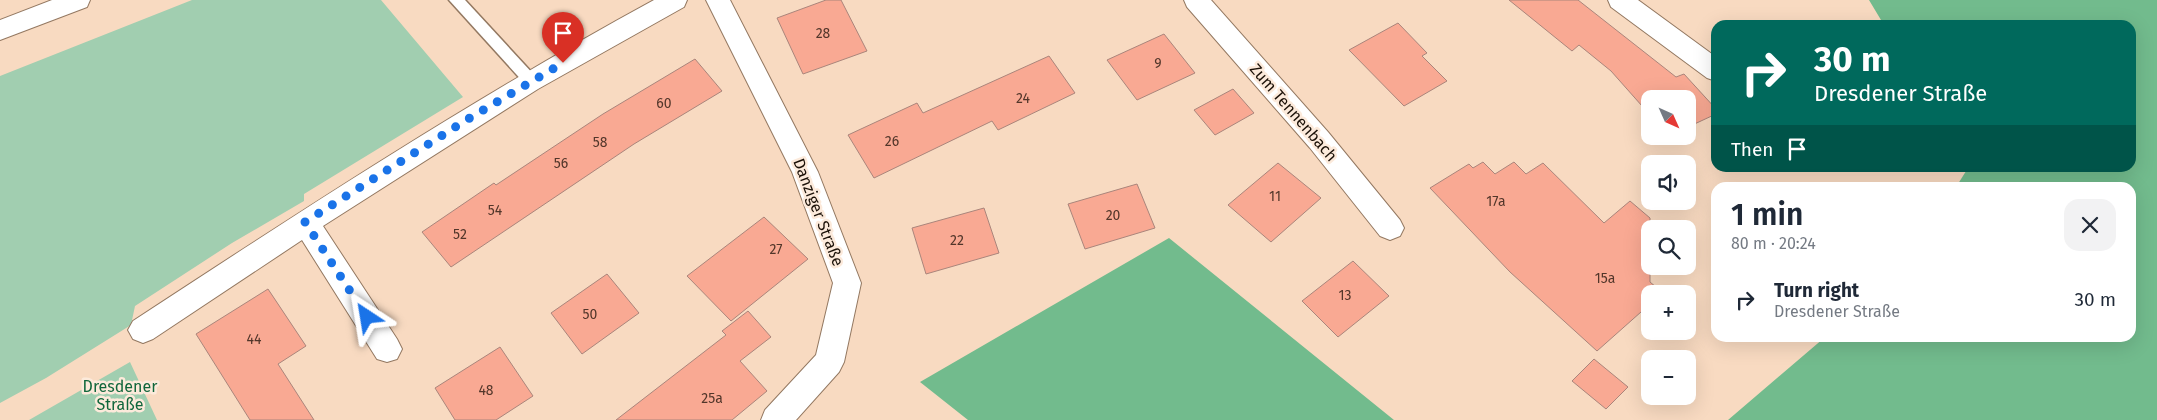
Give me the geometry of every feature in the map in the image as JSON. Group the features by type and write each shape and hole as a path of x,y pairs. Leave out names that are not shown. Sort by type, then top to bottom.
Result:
{"street":[{"path":"0,30 78,0"},
{"path":"143,330 305,222 531,81 674,0"},
{"name":"Danziger Straße","path":"718,0 805,172 847,283 829,362 776,420"},
{"name":"Zum Tennenbach","path":"1196,0 1319,140 1390,228"},
{"path":"1620,0 1711,67"},
{"path":"305,222 387,349"}],"lane":[{"path":"456,0 531,81"}],"green space":[{"path":"192,0 381,0 463,97 304,194 304,201 232,243 135,306 131,325 46,378 0,403 0,76"},
{"path":"1869,0 2157,0 2157,420 1728,420 1819,342 2136,342 2136,182 1959,182 1965,172 2136,172 2136,20 1881,20"},
{"path":"1169,238 1394,420 968,420 920,382"},
{"name":"Dresdener Straße","path":"130,362 157,420 29,420"}],"building":[{"path":"826,0 841,0 867,51 803,74 777,18"},
{"path":"1509,0 1578,0 1676,77 1684,74 1711,104 1711,116 1696,123 1696,90 1641,90 1641,105 1611,71 1579,45 1572,51"},
{"path":"1398,23 1427,53 1422,56 1447,81 1404,106 1349,50"},
{"path":"1164,34 1195,73 1137,100 1107,60"},
{"path":"1049,56 1075,93 998,130 992,121 874,178 848,135 917,103 923,113"},
{"path":"695,59 722,91 634,144 451,267 422,232 494,183 496,185 603,114"},
{"path":"1233,89 1254,113 1215,135 1194,110"},
{"path":"1483,162 1495,174 1514,162 1526,174 1543,163 1604,223 1630,201 1650,218 1650,220 1641,220 1641,275 1650,275 1650,282 1654,285 1641,285 1641,312 1597,351 1510,272 1430,188 1469,164 1473,168"},
{"path":"1278,163 1321,198 1271,242 1228,205"},
{"path":"1137,184 1155,228 1085,249 1068,204"},
{"path":"984,208 999,253 926,274 912,228"},
{"path":"764,217 808,259 731,321 687,276"},
{"path":"1353,261 1389,296 1338,337 1302,301"},
{"path":"607,274 639,313 582,354 551,313"},
{"path":"268,289 306,346 278,364 314,420 250,420 196,334"},
{"path":"748,311 771,337 740,361 767,391 732,420 616,420 726,335 722,331"},
{"path":"500,347 533,396 496,420 455,420 435,388"},
{"path":"1594,359 1628,387 1606,409 1572,381"}],"route":[{"path":"367,317 305,222 468,119 563,63"}]}
